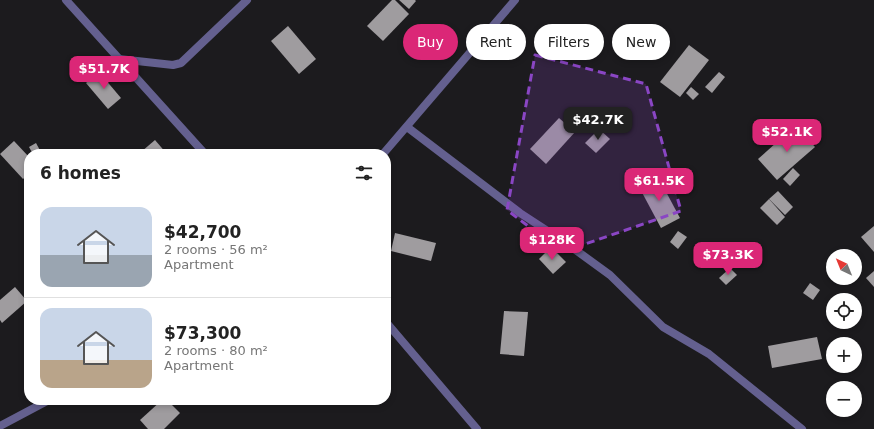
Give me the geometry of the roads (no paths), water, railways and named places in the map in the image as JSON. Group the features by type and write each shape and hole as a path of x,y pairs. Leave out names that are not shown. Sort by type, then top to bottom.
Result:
{"street":[{"path":"66,0 200,149"},
{"path":"119,59 173,65 181,63 247,0"},
{"path":"387,149 515,0"},
{"path":"406,127 520,213 566,243 610,275 663,327 709,354 802,429"},
{"path":"391,328 477,429"},
{"path":"0,426 40,405"}]}
